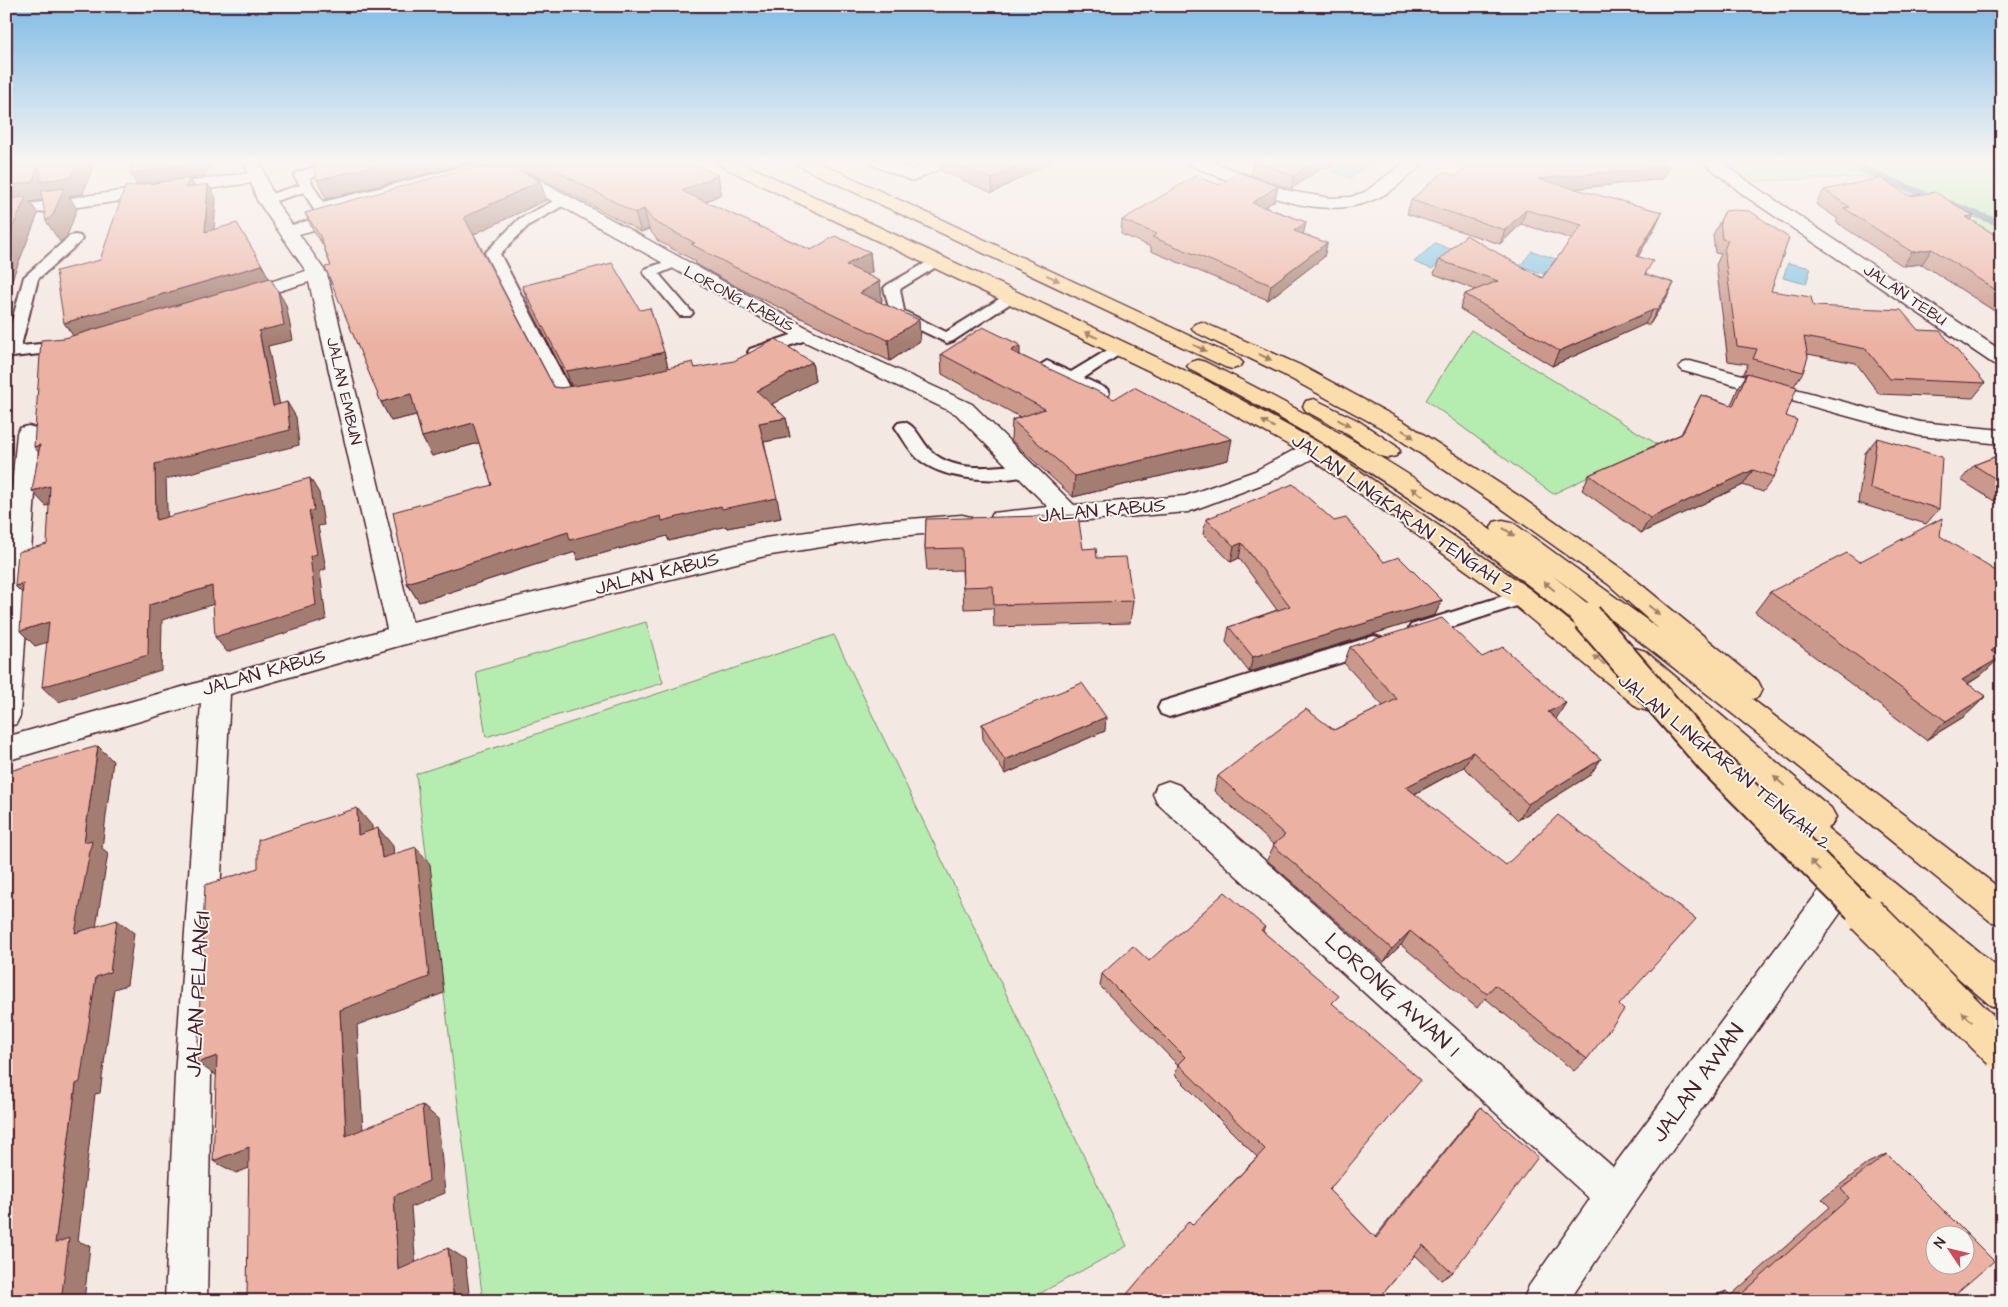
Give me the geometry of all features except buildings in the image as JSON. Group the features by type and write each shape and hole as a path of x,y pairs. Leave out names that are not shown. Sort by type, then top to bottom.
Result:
{"highway":[{"name":"JALAN LINGKARAN TENGAH 2","path":"854,222 1197,385 1313,448 1522,597 1854,868 2002,993"},
{"path":"894,222 1214,374 1312,424 1438,505 1521,563 1587,617 2002,972"},
{"name":"JALAN LINGKARAN TENGAH 2","path":"933,222 1226,360 1349,425 1538,551 1873,807 2002,910"},
{"path":"971,222 1292,370 1395,426 1514,504 1617,578 1786,721 2002,894"},
{"path":"1587,617 1711,760 2002,1051"}],"street":[{"name":"JALAN EMBUN","path":"282,222 317,274 402,635"},
{"name":"LORONG KABUS","path":"289,231 321,222"},
{"name":"LORONG KABUS","path":"601,222 806,335 964,409 1028,470 1069,514"},
{"name":"JALAN TEBU","path":"1796,222 2002,361"},
{"path":"224,301 317,274"},
{"path":"1690,367 1920,429 2002,437"},
{"path":"6,716 28,433"},
{"name":"JALAN KABUS","path":"6,748 402,635 766,547 884,529 1188,504 1263,476 1313,448"},
{"name":"JALAN PELANGI","path":"186,1301 193,1075 216,687"},
{"name":"LORONG AWAN 1","path":"1168,794 1616,1196"},
{"name":"JALAN AWAN","path":"1544,1301 1616,1196 1854,868"}],"lane":[{"path":"524,222 492,253 568,401 594,396"},
{"path":"75,239 31,277 12,352 80,344"},
{"path":"936,261 892,288 896,313 947,338 1012,297"},
{"path":"673,263 650,272 685,313"},
{"path":"743,357 806,335"},
{"path":"1071,378 1118,348"},
{"path":"1048,366 1104,395"},
{"path":"904,427 927,458 945,467 975,472 1028,470"},
{"path":"1169,708 1522,597"}],"green space":[{"path":"1967,222 2002,222 2002,237"},
{"path":"1471,330 1657,444 1553,494 1426,400"},
{"path":"646,622 663,683 486,737 476,672"},
{"path":"834,635 1127,1246 1026,1301 483,1301 416,774"}],"water":[{"path":"1435,243 1453,250 1432,269 1414,262"},
{"path":"1532,251 1556,259 1544,274 1520,266"},
{"path":"1788,263 1811,268 1806,284 1783,278"}],"waterway":[{"path":"1997,222 2002,224"}]}
